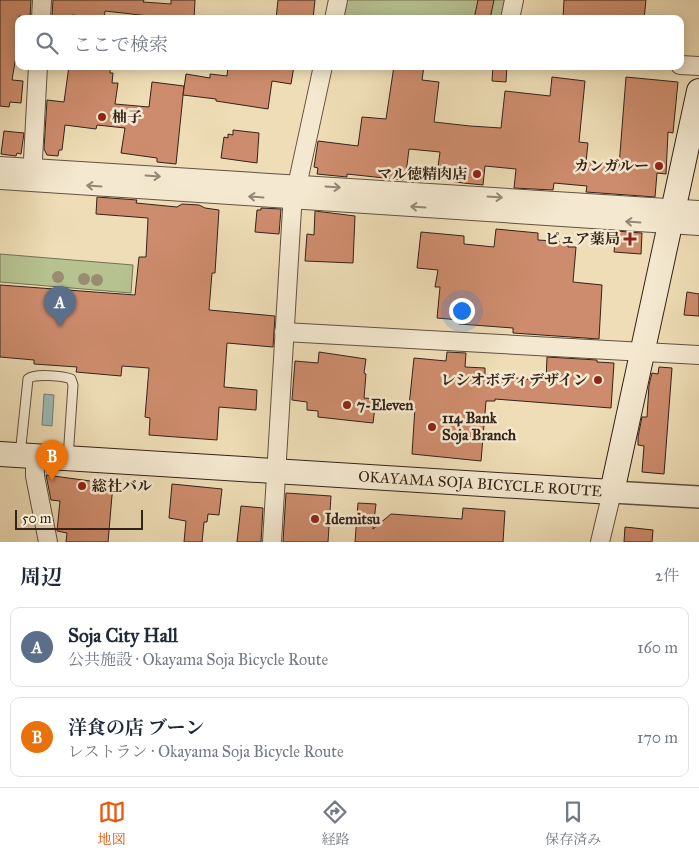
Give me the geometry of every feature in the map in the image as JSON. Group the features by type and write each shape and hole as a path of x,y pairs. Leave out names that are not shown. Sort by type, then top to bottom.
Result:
{"main road":[{"name":"OKAYAMA SOJA BICYCLE ROUTE","path":"18,455 612,492 699,91"}],"street":[{"path":"41,15 42,0"},
{"path":"335,15 338,0"},
{"path":"511,15 514,0"},
{"path":"684,65 699,66"},
{"path":"32,175 38,70"},
{"path":"272,542 292,209 322,70"},
{"path":"0,166 32,175 672,217 699,226"},
{"path":"0,180 32,175"},
{"path":"672,217 699,210"},
{"path":"284,332 699,355"},
{"path":"18,455 35,476 48,542"},
{"path":"600,542 612,492 699,497"}],"lane":[{"path":"18,455 27,380 32,376 47,376 68,378 73,383 68,459"}],"green space":[{"path":"346,0 505,0 502,15 343,15"},
{"path":"0,254 133,265 131,293 0,282"}],"water":[{"path":"44,394 54,395 52,426 42,425"}],"building":[{"path":"0,0 31,0 30,15 15,15 15,62 12,80 23,81 21,103 10,102 9,107 0,106"},
{"path":"53,0 144,0 143,2 171,4 171,0 195,0 194,15 140,15 105,11 104,15 52,15"},
{"path":"278,0 315,0 313,15 276,15"},
{"path":"478,0 494,0 491,15 475,15"},
{"path":"564,0 646,0 644,15 563,15"},
{"path":"68,70 110,70 110,73 113,73 112,83 118,83 115,104 149,107 152,82 184,86 176,164 157,162 157,158 121,153 125,128 97,125 96,129 65,125 62,150 59,150 58,156 47,155 44,149 47,100 64,102"},
{"path":"228,70 293,70 291,84 272,81 268,109 183,95 186,74 210,78 210,74 227,76"},
{"path":"393,70 423,70 422,80 439,82 434,122 501,128 505,91 550,96 552,77 585,81 579,142 588,143 586,162 619,166 626,77 678,82 673,133 668,132 666,174 657,173 655,197 586,192 587,186 554,183 553,190 514,188 516,169 485,166 483,185 450,181 452,168 438,167 440,152 409,149 406,173 404,172 403,180 347,174 347,177 317,174 318,168 314,167 318,141 358,146 362,117 386,119"},
{"path":"493,70 507,70 506,82 492,81"},
{"path":"233,130 259,133 257,163 221,158 224,137 228,138 228,134 233,135"},
{"path":"4,131 24,133 21,154 17,153 16,156 1,154"},
{"path":"97,197 137,200 136,203 177,207 182,204 199,205 219,210 215,273 212,273 209,310 275,316 273,347 227,343 224,387 257,390 256,410 219,407 217,440 149,435 150,418 145,417 149,368 122,366 121,376 76,372 77,367 34,364 34,360 0,357 0,285 135,295 139,257 146,257 148,218 96,214"},
{"path":"261,208 281,209 279,234 255,232 257,210 261,210"},
{"path":"315,211 355,216 353,263 305,261 307,234 314,235"},
{"path":"496,229 538,233 538,240 568,242 568,247 576,247 573,282 602,285 599,339 513,333 513,328 459,324 460,320 437,318 440,287 435,287 438,270 417,268 421,232 464,236 464,244 494,247"},
{"path":"616,231 642,233 641,254 614,252"},
{"path":"687,292 699,294 699,316 684,315"},
{"path":"319,352 366,359 364,398 376,399 373,423 318,417 318,411 307,410 307,402 292,400 295,361 318,363"},
{"path":"447,352 466,353 465,367 485,368 485,375 546,381 547,357 614,363 611,408 495,399 495,401 486,401 481,461 412,454 415,407 409,406 414,358 446,361"},
{"path":"659,367 672,368 664,474 642,472 644,446 638,445 642,417 647,417 649,385 652,373 658,374"},
{"path":"46,475 113,484 108,542 66,542 67,533 57,531 60,501 51,500"},
{"path":"172,484 222,489 219,515 208,514 207,522 204,522 202,542 184,542 186,521 169,518"},
{"path":"286,493 331,496 328,542 283,542"},
{"path":"358,503 376,504 373,529 391,514 462,519 463,508 505,511 503,542 355,542"},
{"path":"241,506 263,508 261,542 237,542"},
{"path":"625,527 653,530 652,542 624,542"}],"place":[{"name":"柚子","path":"102,117"},
{"name":"カンガルー","path":"659,166"},
{"name":"マル徳精肉店","path":"477,174"},
{"name":"ピュア薬局","path":"630,239"},
{"name":"Soja City Hall","path":"60,327"},
{"name":"レシオボディデザイン","path":"598,380"},
{"name":"7-Eleven","path":"347,405"},
{"name":"114 Bank Soja Branch","path":"432,427"},
{"name":"洋食の店 ブーン","path":"52,481"},
{"name":"総社バル","path":"82,486"},
{"name":"Idemitsu","path":"315,519"}]}
